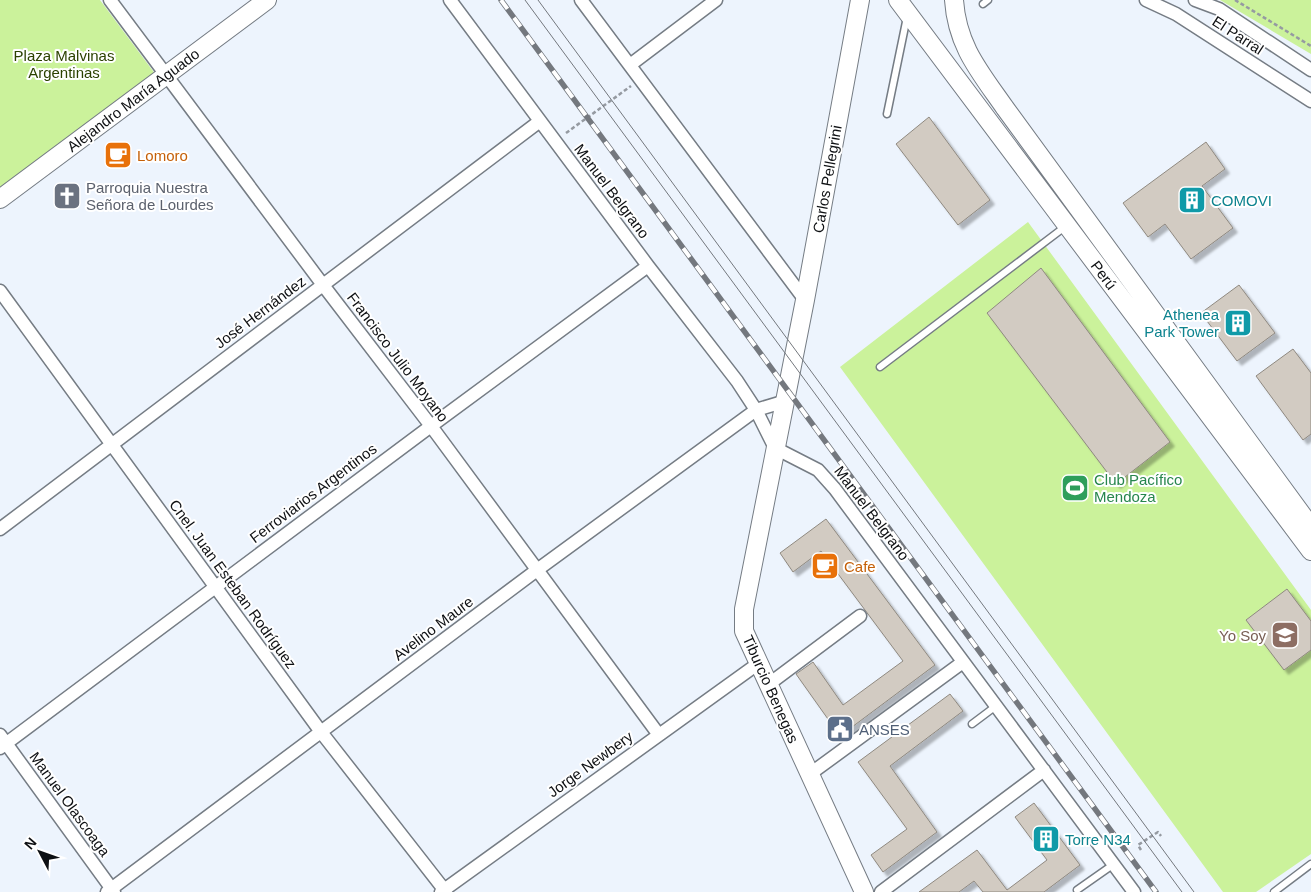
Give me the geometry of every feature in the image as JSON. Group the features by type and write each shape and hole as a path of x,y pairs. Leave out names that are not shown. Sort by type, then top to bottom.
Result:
{"main road":[{"name":"Alejandro María Aguado","path":"0,200 267,0"},
{"name":"Carlos Pellegrini","path":"794,357 860,0"},
{"name":"Perú","path":"954,0 955,17 961,40 1005,108 1311,526"},
{"name":"Perú","path":"903,7 1311,551"},
{"name":"Tiburcio Benegas","path":"794,357 786,401 774,448 744,609 744,631 864,892"}],"street":[{"name":"Francisco Julio Moyano","path":"110,0 431,426 659,735"},
{"name":"Manuel Belgrano","path":"450,0 648,266 737,381 756,410 774,448 818,470 827,478 1134,892"},
{"path":"581,0 805,300"},
{"path":"630,65 716,0"},
{"name":"El Parral","path":"1146,0 1176,14 1311,101"},
{"path":"1195,0 1219,9 1311,70"},
{"name":"José Hernández","path":"0,528 540,121"},
{"name":"Ferroviarios Argentinos","path":"2,742 215,587 648,266"},
{"name":"Cnel. Juan Esteban Rodríguez","path":"0,291 321,732 444,891"},
{"name":"Avelino Maure","path":"111,891 537,570 756,410 786,401"},
{"path":"769,684 860,616"},
{"path":"810,774 963,662"},
{"name":"Jorge Newbery","path":"444,891 759,663"},
{"name":"Manuel Olascoaga","path":"2,742 111,891"},
{"path":"881,892 1044,770"}],"lane":[{"path":"887,114 901,51 903,7"},
{"path":"880,367 1067,225"},
{"path":"972,724 996,706"},
{"path":"1077,890 1114,864"},
{"path":"1274,892 1311,864"}],"path":[{"path":"1235,0 1311,46"},
{"path":"555,141 640,79"},
{"path":"1141,850 1138,846 1158,832 1161,836"}],"green space":[{"name":"Plaza Malvinas Argentinas","path":"0,0 100,0 156,75 0,192"},
{"path":"1220,0 1311,0 1311,54"},
{"name":"Club Pacífico Mendoza","path":"1028,222 1311,610 1311,854 1256,892 1223,892 840,367"}],"building":[{"path":"929,117 990,200 958,225 896,144"},
{"name":"COMOVI","path":"1206,142 1225,169 1202,186 1233,228 1191,259 1165,224 1148,237 1123,203"},
{"path":"1041,268 1170,442 1116,484 987,313"},
{"name":"Athenea Park Tower","path":"1239,285 1275,333 1237,361 1201,313"},
{"path":"1293,349 1311,373 1311,434 1303,440 1256,376"},
{"path":"826,519 935,665 840,736 796,674 813,662 843,705 903,661 821,551 793,572 780,553"},
{"name":"Yo Soy","path":"1287,589 1311,621 1311,650 1284,670 1246,620"},
{"path":"950,694 963,711 890,766 937,832 883,872 871,855 907,829 858,762"},
{"path":"1034,803 1080,865 1044,892 983,892 974,881 959,892 919,892 977,850 1007,890 1047,860 1015,817"}],"tram line":[{"path":"525,0 1182,892"},
{"path":"538,0 1194,892"}],"railway":[{"path":"501,0 1156,892"}],"place":[{"name":"Lomoro","path":"118,155"},
{"name":"Parroquia Nuestra Señora de Lourdes","path":"67,196"},
{"name":"COMOVI","path":"1192,200"},
{"name":"Athenea Park Tower","path":"1238,323"},
{"name":"Club Pacífico Mendoza","path":"1075,488"},
{"name":"Cafe","path":"825,566"},
{"name":"Yo Soy","path":"1285,635"},
{"name":"ANSES","path":"840,729"},
{"name":"Torre N34","path":"1046,839"}]}
